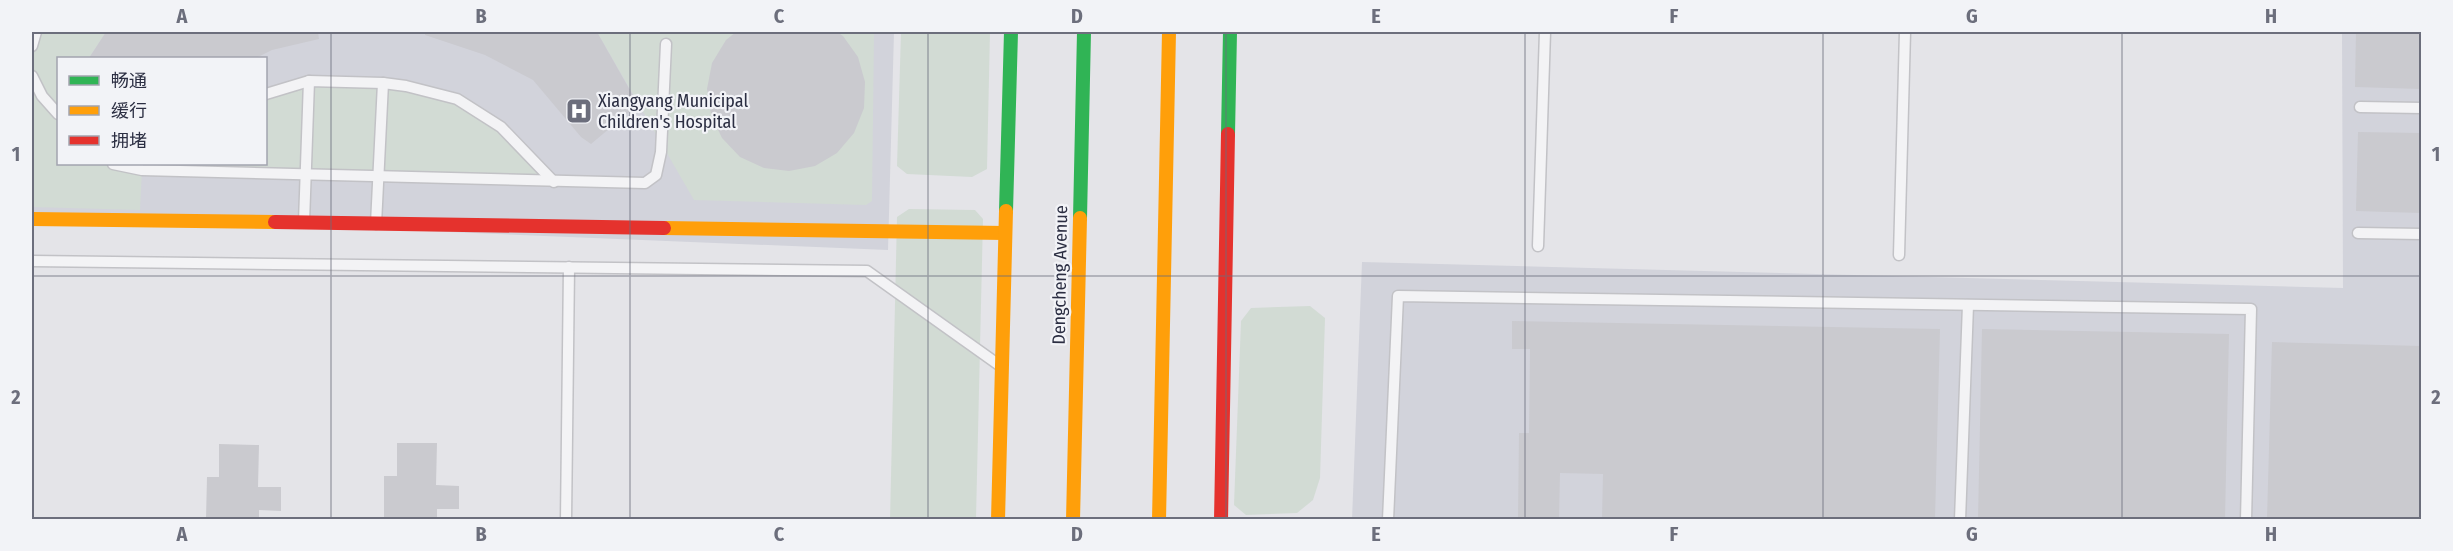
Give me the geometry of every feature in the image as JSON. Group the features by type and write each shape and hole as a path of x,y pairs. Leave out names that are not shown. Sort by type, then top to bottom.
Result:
{"main road":[{"path":"998,519 1011,32"},
{"name":"Dengcheng Avenue","path":"1073,519 1084,32"},
{"path":"1159,519 1169,32"},
{"path":"1221,519 1230,32"},
{"path":"32,219 1005,233"}],"lane":[{"path":"32,46 36,32"},
{"path":"1538,246 1545,32"},
{"path":"1899,255 1905,32"},
{"path":"124,165 378,177 645,183 656,175 661,152 666,44"},
{"path":"32,76 42,96 57,113"},
{"path":"267,94 309,81 383,83 406,86 457,99 501,127 554,182"},
{"path":"304,223 309,81"},
{"path":"376,224 383,83"},
{"path":"2360,107 2421,108"},
{"path":"2358,233 2421,234"},
{"path":"32,261 867,271 1002,366"},
{"path":"566,519 569,267"},
{"path":"1388,519 1398,296 2251,309 2246,519"},
{"path":"1960,519 1968,305"}],"shaded area":[{"name":"Xiangyang Municipal Children's Hospital","path":"32,32 894,32 888,250 32,215"},
{"path":"32,32 106,32 90,57 57,57 57,165 142,165 142,169 147,165 267,165 267,94 309,81 383,83 457,99 501,127 554,182 142,170 140,210 32,207"},
{"path":"597,32 874,32 872,201 866,205 694,200"},
{"path":"901,32 990,32 987,169 972,177 907,174 897,166"},
{"path":"2342,32 2421,32 2421,519 1352,520 1362,262 2343,288"},
{"path":"909,209 975,210 983,219 976,519 890,520 897,217"},
{"path":"1310,306 1325,318 1320,478 1313,500 1297,513 1246,515 1234,505 1241,321 1251,308"}],"building":[{"path":"106,32 318,32 319,39 272,50 258,57 90,57"},
{"path":"425,32 597,32 635,99 634,108 591,144 581,137 533,80 485,55 425,35"},
{"path":"736,32 837,32 843,36 858,57 865,82 864,108 854,133 837,153 815,166 789,171 764,168 740,157 722,138 711,115 707,89 712,63 726,40"},
{"path":"2356,32 2421,32 2421,89 2355,87"},
{"path":"2358,132 2421,133 2421,213 2356,211"},
{"path":"1512,321 1940,329 1935,519 1602,519 1603,474 1560,473 1559,519 1518,519 1519,433 1529,433 1530,349 1512,349"},
{"path":"1982,329 2229,334 2225,519 1978,519"},
{"path":"2272,342 2421,346 2421,519 2267,519"},
{"path":"397,443 437,443 436,485 459,486 459,509 437,509 437,519 384,519 384,476 397,476"},
{"path":"219,444 259,445 258,487 281,487 281,511 259,510 259,519 206,519 207,477 219,477"}],"traffic: fast":[{"path":"1006,211 1011,32"},
{"path":"1080,218 1084,32"},
{"path":"1228,134 1230,32"}],"traffic: slow":[{"path":"1159,520 1169,32"},
{"path":"998,520 1006,211"},
{"path":"1073,520 1080,218"},
{"path":"32,219 275,222"},
{"path":"664,228 1005,233"}],"traffic: jam":[{"path":"1221,520 1228,134"},
{"path":"275,222 664,228"}],"place":[{"name":"Xiangyang Municipal Children's Hospital","path":"579,111"}]}
